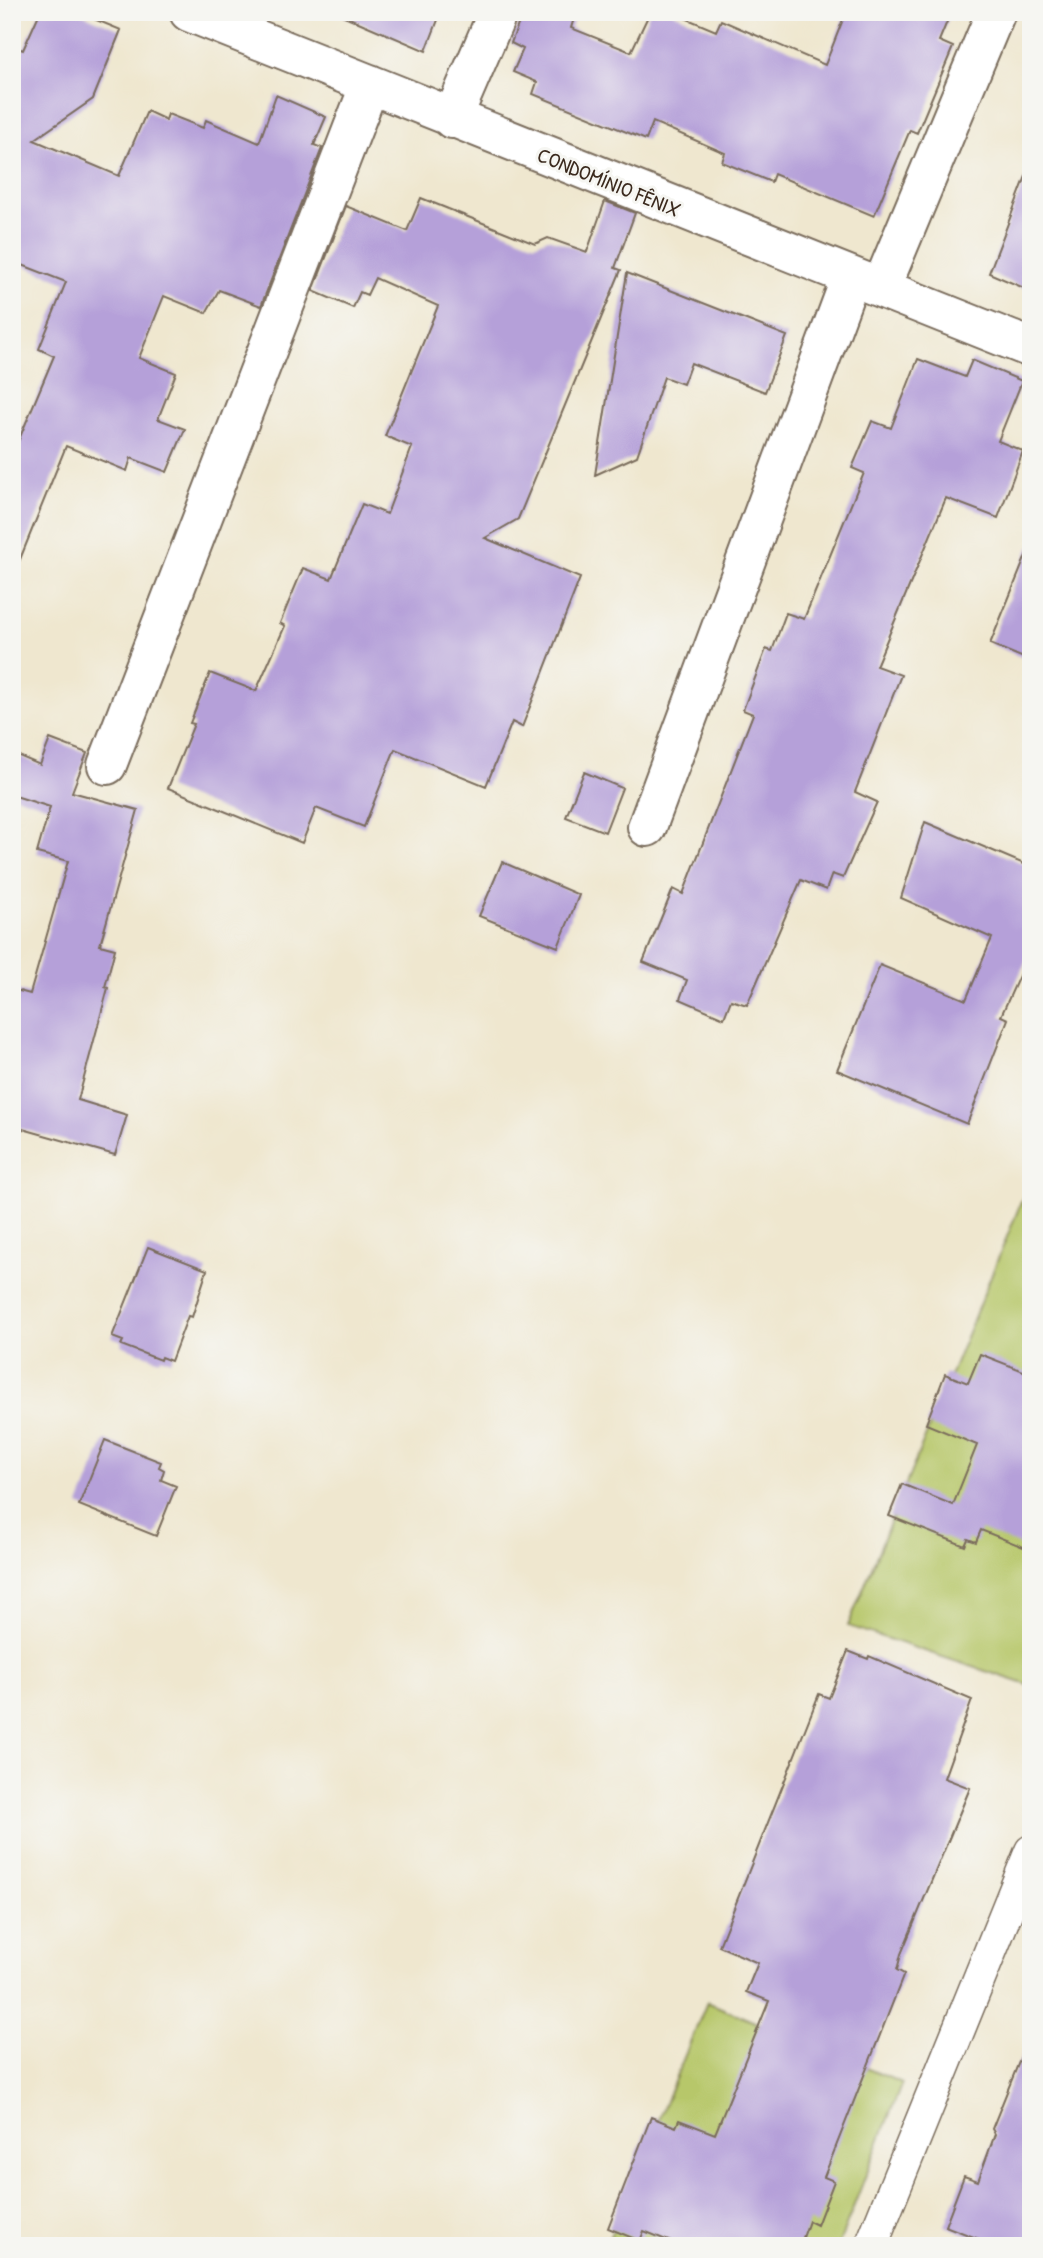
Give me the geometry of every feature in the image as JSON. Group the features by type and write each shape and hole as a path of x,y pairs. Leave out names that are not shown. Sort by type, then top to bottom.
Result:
{"street":[{"name":"CONDOMÍNIO FÊNIX","path":"189,12 1031,348"},
{"path":"452,119 498,12"},
{"path":"647,827 866,282 996,12"},
{"path":"107,765 370,84"},
{"path":"871,2246 1031,1851"}],"green space":[{"path":"1031,1178 1031,1686 848,1626"},
{"path":"707,2002 902,2083 838,2246 606,2246"}],"building":[{"path":"40,12 77,12 121,30 93,99 34,140 119,176 147,111 166,120 168,114 203,128 206,120 259,143 276,95 326,117 314,145 322,148 261,306 219,290 206,313 164,296 139,358 176,373 158,419 185,429 167,472 131,458 127,471 66,446 14,574 12,456 54,356 39,349 66,282 12,261 12,46 23,50"},
{"path":"335,12 441,12 426,51"},
{"path":"523,12 576,12 571,28 631,52 650,12 671,12 716,31 721,20 825,65 846,12 951,12 939,41 953,47 917,133 910,130 874,216 774,174 771,182 722,162 725,153 653,122 646,140 533,94 537,82 513,72 523,49 511,43"},
{"path":"1028,171 1031,172 1031,291 989,273"},
{"path":"421,198 535,244 548,238 587,252 605,201 635,213 615,268 621,270 518,519 485,538 580,578 522,727 512,722 486,786 395,749 364,827 316,808 302,843 168,788 194,724 190,723 210,673 256,691 285,626 280,623 303,568 331,579 362,504 387,514 412,447 385,436 438,306 375,278 367,295 360,292 353,308 313,291 346,206 407,231"},
{"path":"627,273 787,336 765,392 691,363 683,384 664,377 637,456 595,475"},
{"path":"918,359 965,377 972,360 1022,381 998,441 1023,451 998,518 946,498 876,666 901,675 855,792 877,802 843,878 832,874 826,890 801,880 747,1005 731,1000 724,1018 680,999 687,980 643,962 673,889 683,894 753,714 743,710 766,649 772,651 786,613 804,619 864,473 852,468 872,421 891,428"},
{"path":"1031,547 1031,661 990,644"},
{"path":"50,739 87,753 72,792 138,810 100,945 115,949 105,987 108,988 78,1100 127,1115 115,1155 12,1126 12,989 30,994 68,861 37,853 50,807 12,795 12,753 40,765"},
{"path":"584,772 622,788 605,832 566,817"},
{"path":"925,822 1031,867 1031,949 1001,1016 1008,1019 967,1124 837,1070 880,965 966,1000 992,938 901,898"},
{"path":"502,862 579,895 558,947 479,916"},
{"path":"148,1247 207,1270 192,1317 188,1316 171,1361 161,1357 160,1360 121,1345 123,1341 112,1337"},
{"path":"980,1354 1031,1374 1031,1550 981,1530 976,1542 968,1539 965,1546 889,1516 902,1484 953,1505 977,1445 926,1424 945,1374 968,1383"},
{"path":"105,1440 161,1462 159,1467 164,1470 161,1480 176,1486 156,1536 79,1505"},
{"path":"848,1651 868,1659 869,1656 972,1700 944,1778 970,1788 901,1954 897,1970 904,1974 824,2177 834,2181 817,2225 809,2221 800,2246 681,2246 644,2231 640,2241 608,2228 651,2117 676,2127 679,2120 715,2134 769,2001 746,1992 758,1963 719,1946 819,1694 829,1698"},
{"path":"1029,2037 1031,2246 997,2246 945,2226 964,2176 978,2181 995,2134 992,2129"}]}
